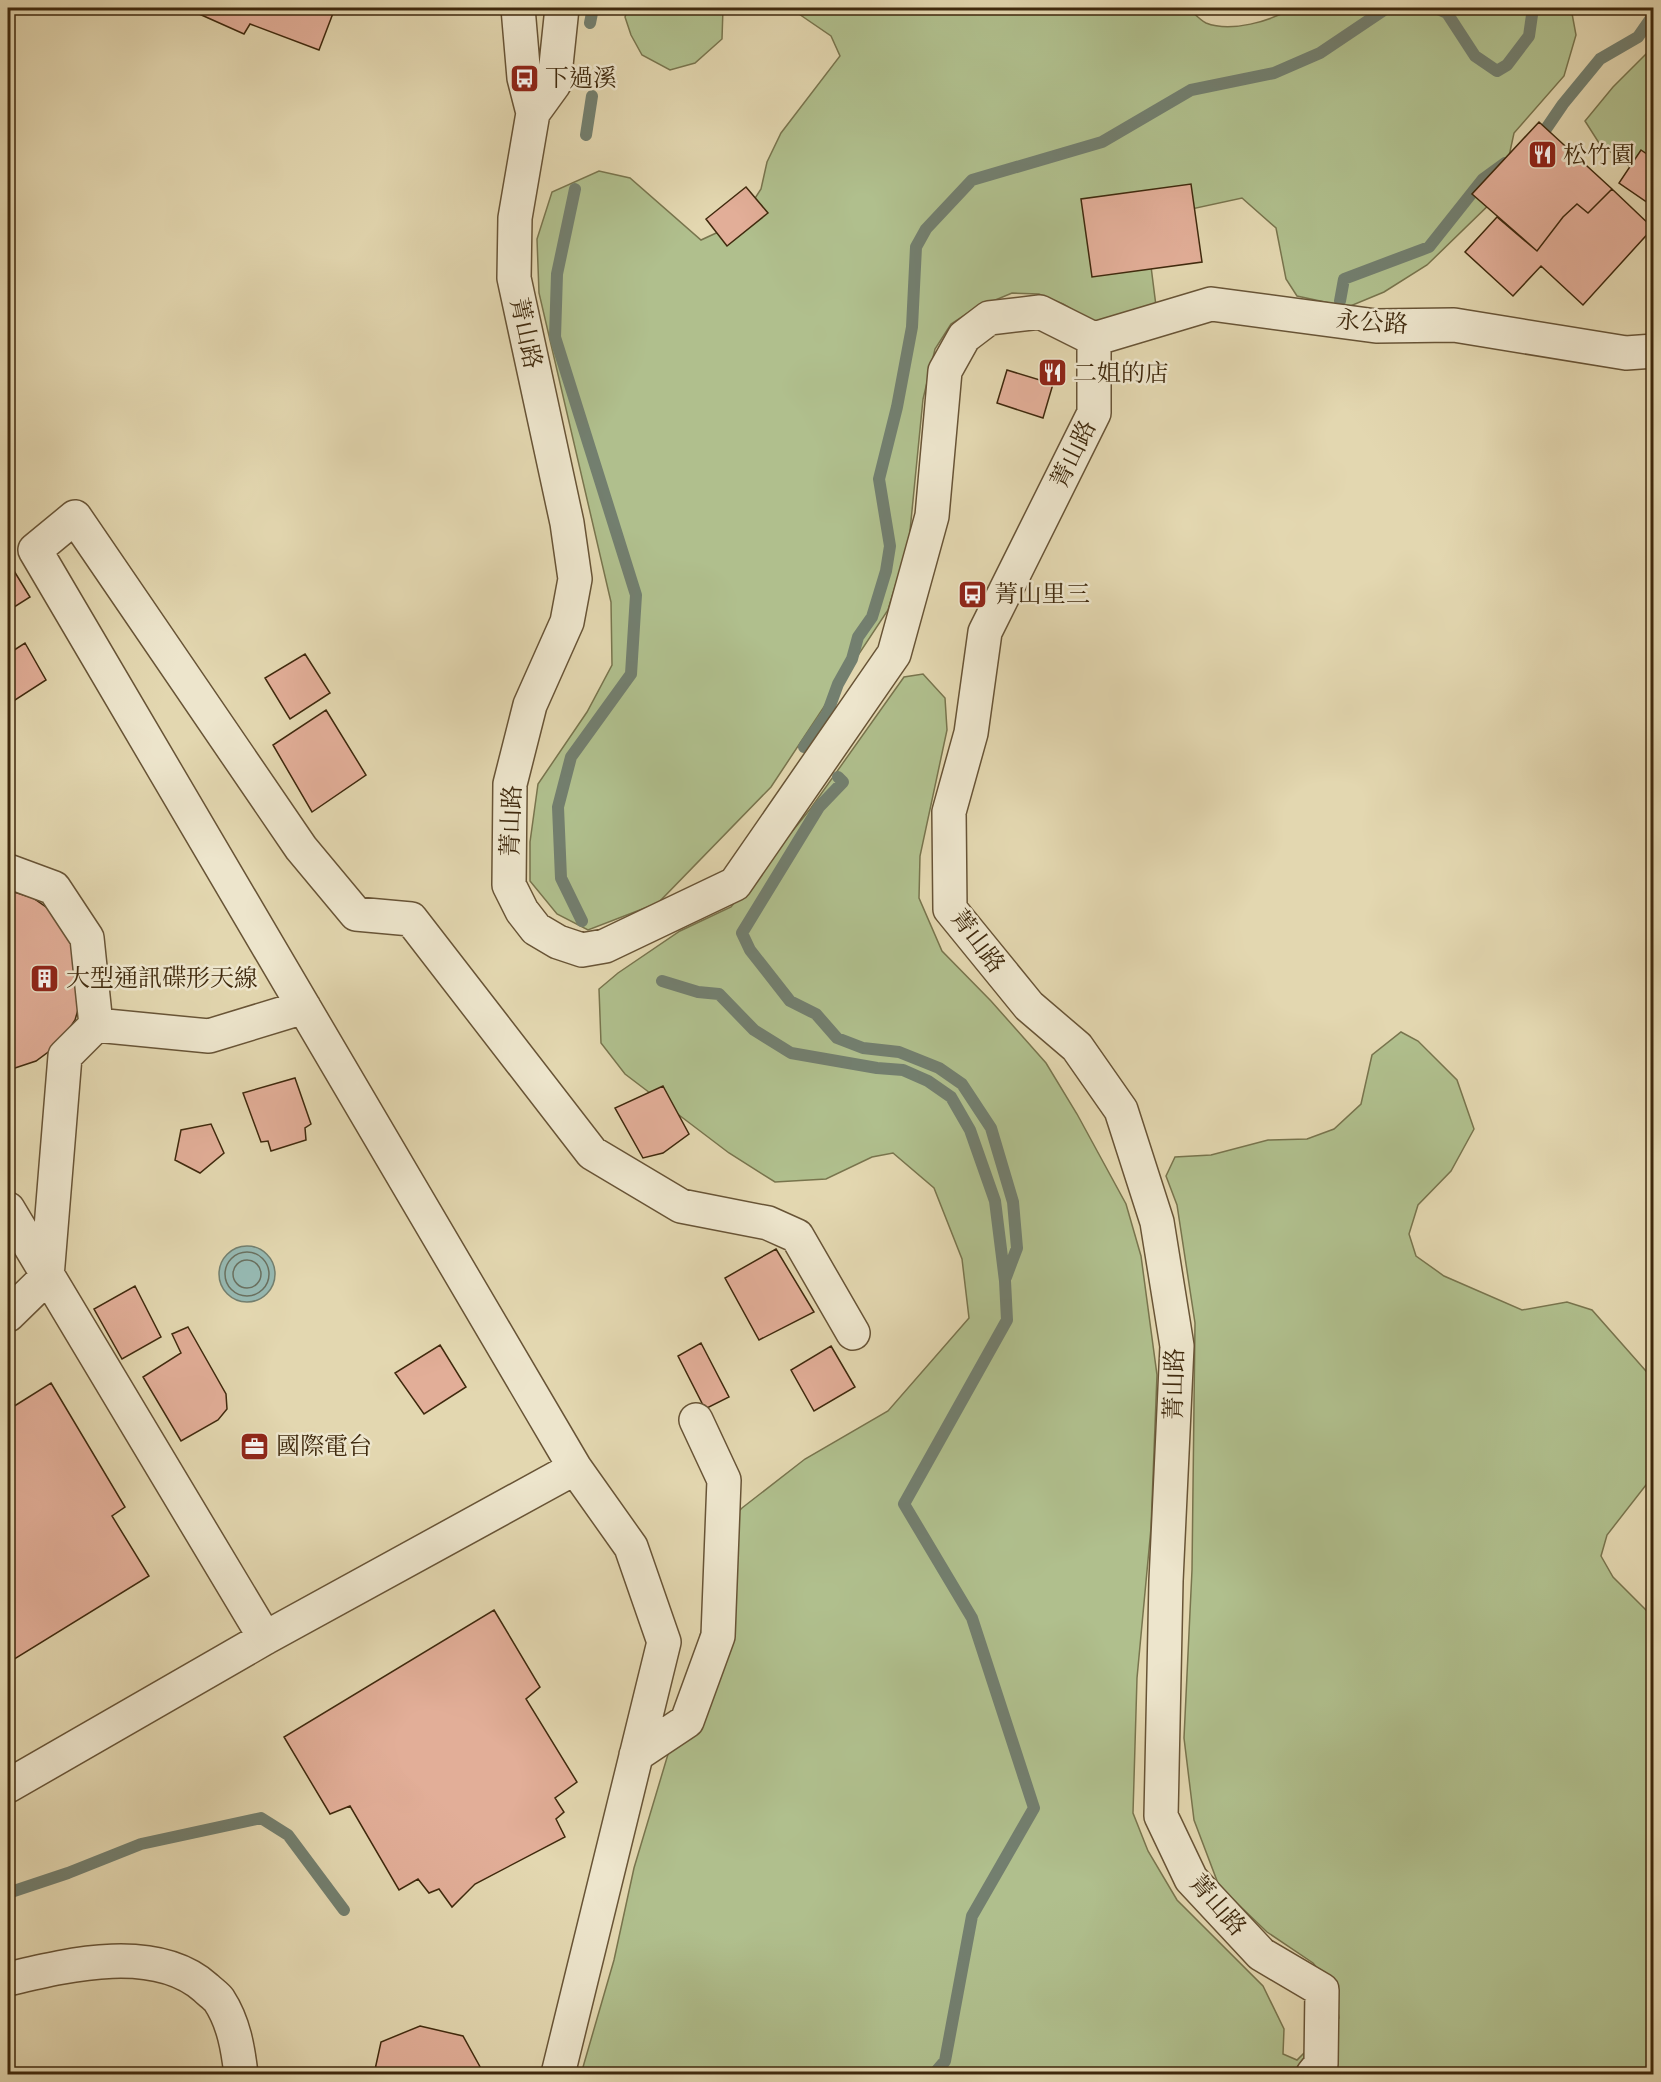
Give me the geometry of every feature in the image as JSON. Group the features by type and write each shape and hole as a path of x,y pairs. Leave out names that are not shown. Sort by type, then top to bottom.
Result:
{"street":[{"path":"518,8 524,78 533,113"},
{"name":"菁山路","path":"562,8 555,84 533,113 515,218 514,278 567,523 575,579 567,622 530,705 510,784 508,885 522,911 536,929 558,942 582,950 605,946 735,884 894,654 932,516 945,371 964,337 989,318 1040,312 1094,339 1094,413 985,632 971,733 949,812 950,909 1029,1005 1077,1047 1121,1110 1157,1222 1177,1346 1166,1581 1161,1816 1191,1879 1261,1954 1322,1990 1321,2064 1313,2074"},
{"name":"永公路","path":"1094,339 1211,304 1376,326 1454,325 1626,353 1653,351"},
{"path":"558,2074 664,1642 631,1547 575,1468 35,550 75,517 301,848 356,914 411,919 592,1153 681,1206 768,1223 797,1236 853,1333"},
{"path":"8,871 54,888 87,938 96,1025"},
{"path":"96,1025 209,1036 304,1007"},
{"path":"8,1315 47,1277 65,1056 96,1025"},
{"path":"8,1209 265,1638"},
{"path":"636,1755 687,1721 718,1636 724,1480 696,1420"},
{"path":"8,1786 265,1638 575,1468"},
{"path":"8,1979 99,1961 143,1962 175,1970 196,1979 219,2000 237,2039 241,2074"}],"green space":[{"path":"628,8 723,8 722,39 695,63 670,70 642,55 631,35 625,17"},
{"path":"792,8 1188,8 1206,23 1227,27 1262,21 1292,8 1571,8 1576,35 1564,76 1514,133 1501,193 1427,265 1384,292 1348,307 1297,296 1286,279 1276,228 1242,198 1145,219 1156,306 1097,324 1063,304 1039,294 1012,293 974,309 951,324 935,349 923,399 909,541 888,610 771,787 658,903 588,930 557,914 530,881 530,842 538,784 587,712 612,665 611,602 539,293 537,239 552,192 599,171 630,178 701,240 727,228 743,217 761,189 767,162 781,133 840,56 831,36"},
{"path":"1653,47 1653,177 1646,179 1599,143 1585,121 1613,87"},
{"path":"923,674 945,698 947,730 920,856 919,898 942,951 991,1001 1046,1063 1126,1204 1141,1256 1157,1375 1151,1528 1137,1678 1133,1813 1148,1851 1177,1900 1263,1986 1284,2029 1283,2054 1297,2060 1339,2018 1334,1988 1313,1963 1267,1932 1219,1886 1194,1820 1184,1738 1192,1570 1195,1323 1177,1205 1166,1176 1175,1157 1211,1155 1268,1140 1307,1139 1334,1129 1361,1104 1372,1055 1401,1032 1418,1041 1457,1080 1474,1129 1451,1171 1418,1205 1409,1234 1416,1256 1444,1276 1522,1310 1567,1302 1592,1310 1653,1379 1653,1476 1607,1535 1601,1556 1613,1577 1653,1617 1653,2074 581,2074 614,1960 634,1868 683,1704 711,1592 718,1532 742,1508 805,1459 888,1411 969,1318 962,1259 934,1188 893,1153 872,1157 826,1179 775,1182 729,1153 625,1074 601,1043 599,989 618,973 680,931 731,907 811,808 904,677"}],"water":[{"path":"247,1246 258,1248 267,1254 273,1263 275,1274 273,1285 267,1294 258,1300 247,1302 236,1300 227,1294 221,1285 219,1274 221,1263 227,1254 236,1248"}],"building":[{"path":"199,8 335,8 319,50 250,24 244,34 197,13"},
{"name":"松竹園","path":"1539,122 1612,189 1588,213 1577,204 1563,217 1537,251 1472,194"},
{"path":"1641,150 1654,159 1654,207 1619,183"},
{"path":"1191,184 1202,262 1092,277 1081,199"},
{"path":"746,187 768,213 727,246 706,219"},
{"path":"1612,189 1653,228 1583,305 1541,266 1513,296 1465,252 1497,217 1537,251 1563,217 1577,204 1588,213"},
{"path":"1007,370 1053,384 1043,418 997,403"},
{"path":"8,561 30,597 8,611"},
{"path":"25,643 46,680 12,702 8,696 8,654"},
{"path":"305,654 330,693 290,719 265,678"},
{"path":"326,710 366,775 312,812 273,745"},
{"name":"大型通訊碟形天線","path":"8,890 33,898 56,914 73,937 83,993 75,1020 59,1044 36,1061 9,1070 8,1070"},
{"path":"295,1078 311,1124 305,1128 306,1140 271,1151 268,1141 261,1142 243,1093"},
{"path":"663,1086 689,1134 663,1153 643,1158 615,1108"},
{"path":"211,1124 224,1153 200,1173 175,1160 181,1130"},
{"path":"776,1249 814,1312 759,1340 725,1278"},
{"path":"135,1286 161,1337 122,1359 94,1309"},
{"path":"188,1327 226,1394 227,1409 218,1420 181,1441 143,1377 181,1353 172,1334"},
{"path":"701,1343 729,1397 705,1409 678,1356"},
{"path":"440,1345 466,1387 424,1414 395,1373"},
{"path":"831,1346 855,1387 814,1411 791,1370"},
{"path":"51,1383 125,1507 112,1516 149,1576 8,1663 8,1410"},
{"path":"494,1610 540,1687 526,1699 577,1782 555,1798 564,1812 556,1819 565,1837 475,1884 452,1907 439,1889 429,1893 418,1879 399,1890 350,1806 330,1814 284,1737"},
{"path":"420,2026 463,2036 484,2074 374,2074 381,2042"}],"waterway":[{"path":"590,23 593,8"},
{"path":"804,747 827,714 838,684 852,659 858,637 872,617 886,571 890,546 879,479 897,407 912,327 916,247 926,229 972,180 1102,142 1191,90 1274,73 1320,53 1387,8"},
{"path":"1436,8 1447,13 1475,56 1497,71 1507,65 1529,36 1533,8"},
{"path":"1537,142 1563,104 1600,59 1638,37 1654,14"},
{"path":"586,135 592,96"},
{"path":"1340,301 1344,279 1429,247 1483,179 1505,163"},
{"path":"575,189 557,274 555,337 636,595 631,674 571,757 558,807 561,878 582,921"},
{"path":"838,777 843,782 819,807 742,933 750,950 790,1001 816,1014 837,1038 863,1048 899,1052 939,1068 962,1084 991,1128 1013,1202 1017,1248 1006,1277"},
{"path":"662,981 698,992 719,994 754,1030 791,1053 877,1068 903,1070 928,1081 951,1097 970,1130 995,1201 1005,1281 1007,1320 904,1504 972,1618 1034,1808 972,1916 945,2061 934,2074"},
{"path":"8,1893 68,1873 141,1844 261,1818 288,1835 344,1910"}],"place":[{"name":"下過溪","path":"524,78"},
{"name":"松竹園","path":"1542,155"},
{"name":"二姐的店","path":"1052,373"},
{"name":"菁山里三","path":"973,594"},
{"name":"大型通訊碟形天線","path":"45,978"},
{"name":"國際電台","path":"255,1446"}]}
